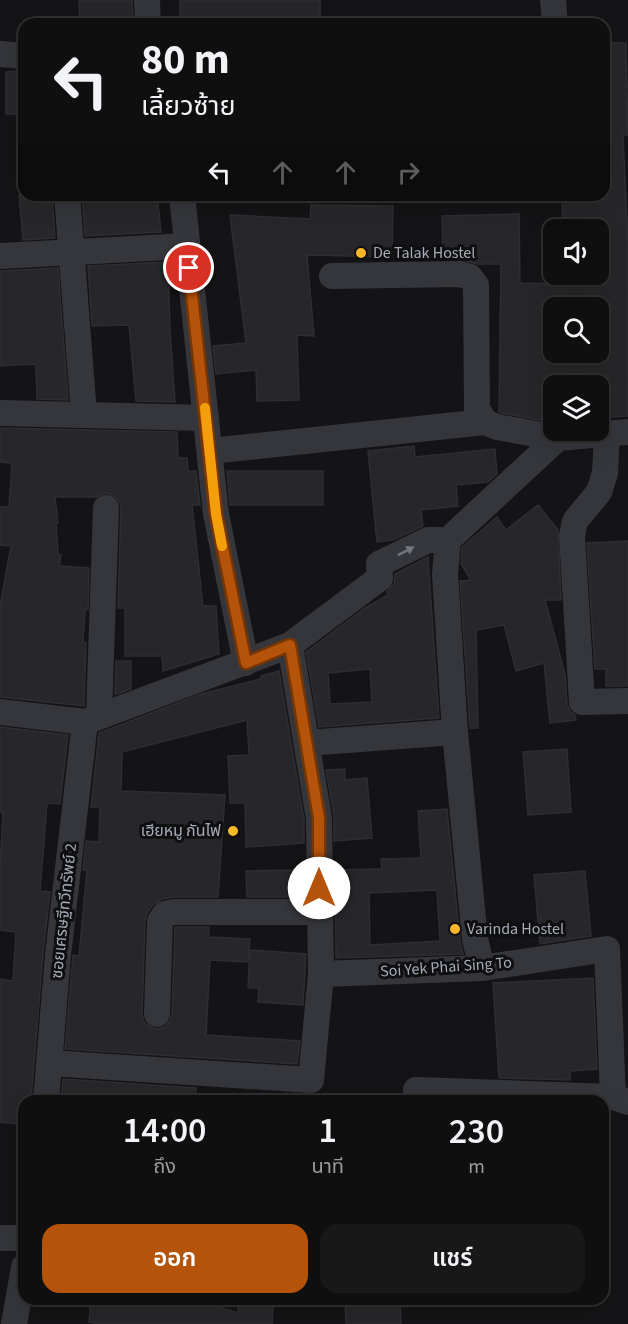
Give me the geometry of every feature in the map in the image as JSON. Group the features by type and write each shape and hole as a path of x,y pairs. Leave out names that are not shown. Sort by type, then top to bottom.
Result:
{"street":[{"path":"147,0 148,18"},
{"path":"553,0 554,18"},
{"path":"0,54 18,56"},
{"path":"67,201 84,415"},
{"path":"183,201 216,514 246,663"},
{"path":"0,256 187,246"},
{"path":"332,276 460,274 470,277 476,285 477,409 485,422"},
{"path":"0,413 206,418"},
{"path":"210,451 485,422 496,427 543,435"},
{"path":"618,433 599,492 575,521 572,536 582,702 628,701"},
{"path":"482,968 475,939 455,732 445,574 448,540 555,441"},
{"name":"ซอยเศรษฐีทวีทรัพย์ 2","path":"47,1095 58,955 92,719 106,508"},
{"path":"0,712 92,719 246,663 290,645 380,578 379,564 428,540 448,540"},
{"path":"50,1063 311,1080 321,975 319,818 290,645"},
{"path":"307,743 455,732"},
{"path":"157,1014 160,921 165,914 174,912 319,912"},
{"name":"Soi Yek Phai Sing To","path":"321,975 482,968 607,949 621,1100"},
{"path":"416,1090 518,1095"},
{"path":"0,1238 18,1238"},
{"path":"14,1324 18,1301"}],"building":[{"path":"79,0 132,0 133,18 80,18"},
{"path":"180,0 320,0 320,18 180,18"},
{"path":"610,43 626,43 628,135 623,135 628,245 628,416 609,417 609,375 543,375 543,421 499,412 501,264 477,264 464,260 443,259 442,216 519,214 520,283 609,285 609,219 563,219 562,201 610,201"},
{"path":"18,71 18,114 6,114 6,72"},
{"path":"20,201 52,201 55,238 23,240"},
{"path":"82,201 158,201 161,232 85,236"},
{"path":"311,205 393,206 392,257 307,255 314,336 297,335 299,400 257,401 256,370 216,374 213,346 246,343 230,215 310,219"},
{"path":"168,262 175,402 136,401 129,325 92,326 88,266"},
{"path":"58,268 68,400 37,399 36,364 0,366 0,271"},
{"path":"0,428 177,432 178,458 187,458 188,471 196,471 200,505 192,505 203,606 216,606 219,654 163,671 162,656 125,656 125,608 118,608 121,508 119,501 107,493 96,497 55,497 58,554 61,555 59,566 89,568 88,610 85,610 83,642 86,643 84,706 0,697 0,606 11,546 0,545 0,507 9,507 12,463 0,462"},
{"path":"414,446 415,457 495,449 497,474 488,482 456,485 458,506 421,510 423,526 393,540 377,542 368,451"},
{"path":"227,471 323,471 323,505 230,505"},
{"path":"538,505 558,530 561,600 545,600 565,674 567,703 576,720 550,723 544,663 516,671 504,625 476,630 478,728 470,728 460,581 471,580 461,564 462,547 497,517 506,530"},
{"path":"628,541 628,686 606,686 606,669 595,669 587,543"},
{"path":"428,557 439,718 319,727 306,652 365,608 388,595 387,591 394,584 395,574","holes":["370,669 372,702 330,704 328,673"]},
{"path":"116,661 131,661 131,689 115,694"},
{"path":"279,671 304,819 304,843 246,847 245,803 230,803 228,756 249,755 247,720 122,752 121,791 225,795 218,897 162,899 147,913 142,1014 144,1022 157,1029 165,1027 170,1021 175,927 209,927 209,937 250,939 248,962 210,960 206,1035 300,1041 297,1064 65,1049 73,955 79,956 87,870 83,870 86,841 99,842 100,807 91,807 99,733 201,694 261,679 261,676"},
{"path":"0,727 68,735 60,804 47,803 40,891 50,892 31,1095 18,1095 18,1124 0,1122 0,979 13,981 16,932 0,930 3,812 0,812"},
{"path":"567,749 571,812 528,815 523,752"},
{"path":"345,769 345,780 367,778 372,838 334,841 334,816 326,770"},
{"path":"447,809 463,954 336,958 335,870 382,869 381,859 421,858 418,811","holes":["437,890 440,941 370,945 369,893"]},
{"path":"305,870 305,897 247,897 246,871"},
{"path":"585,871 591,936 540,944 534,875"},
{"path":"250,950 306,954 303,1005 258,1002 259,988 248,988"},
{"path":"593,978 597,1069 570,1071 570,1080 499,1078 493,983"},
{"path":"63,1079 196,1088 195,1095 62,1095"},
{"path":"90,1305 212,1305 238,1313 238,1305 273,1306 272,1324 97,1324 89,1322"},
{"path":"345,1305 400,1305 401,1324 346,1324"}],"slow traffic":[{"path":"205,408 216,514 222,546"}],"place":[{"name":"De Talak Hostel","path":"361,253"},
{"name":"เฮียหมู กันไฟ","path":"233,831"},
{"name":"Varinda Hostel","path":"455,929"}],"route":[{"path":"189,268 216,514 246,663 290,645 319,818 319,888"}]}
